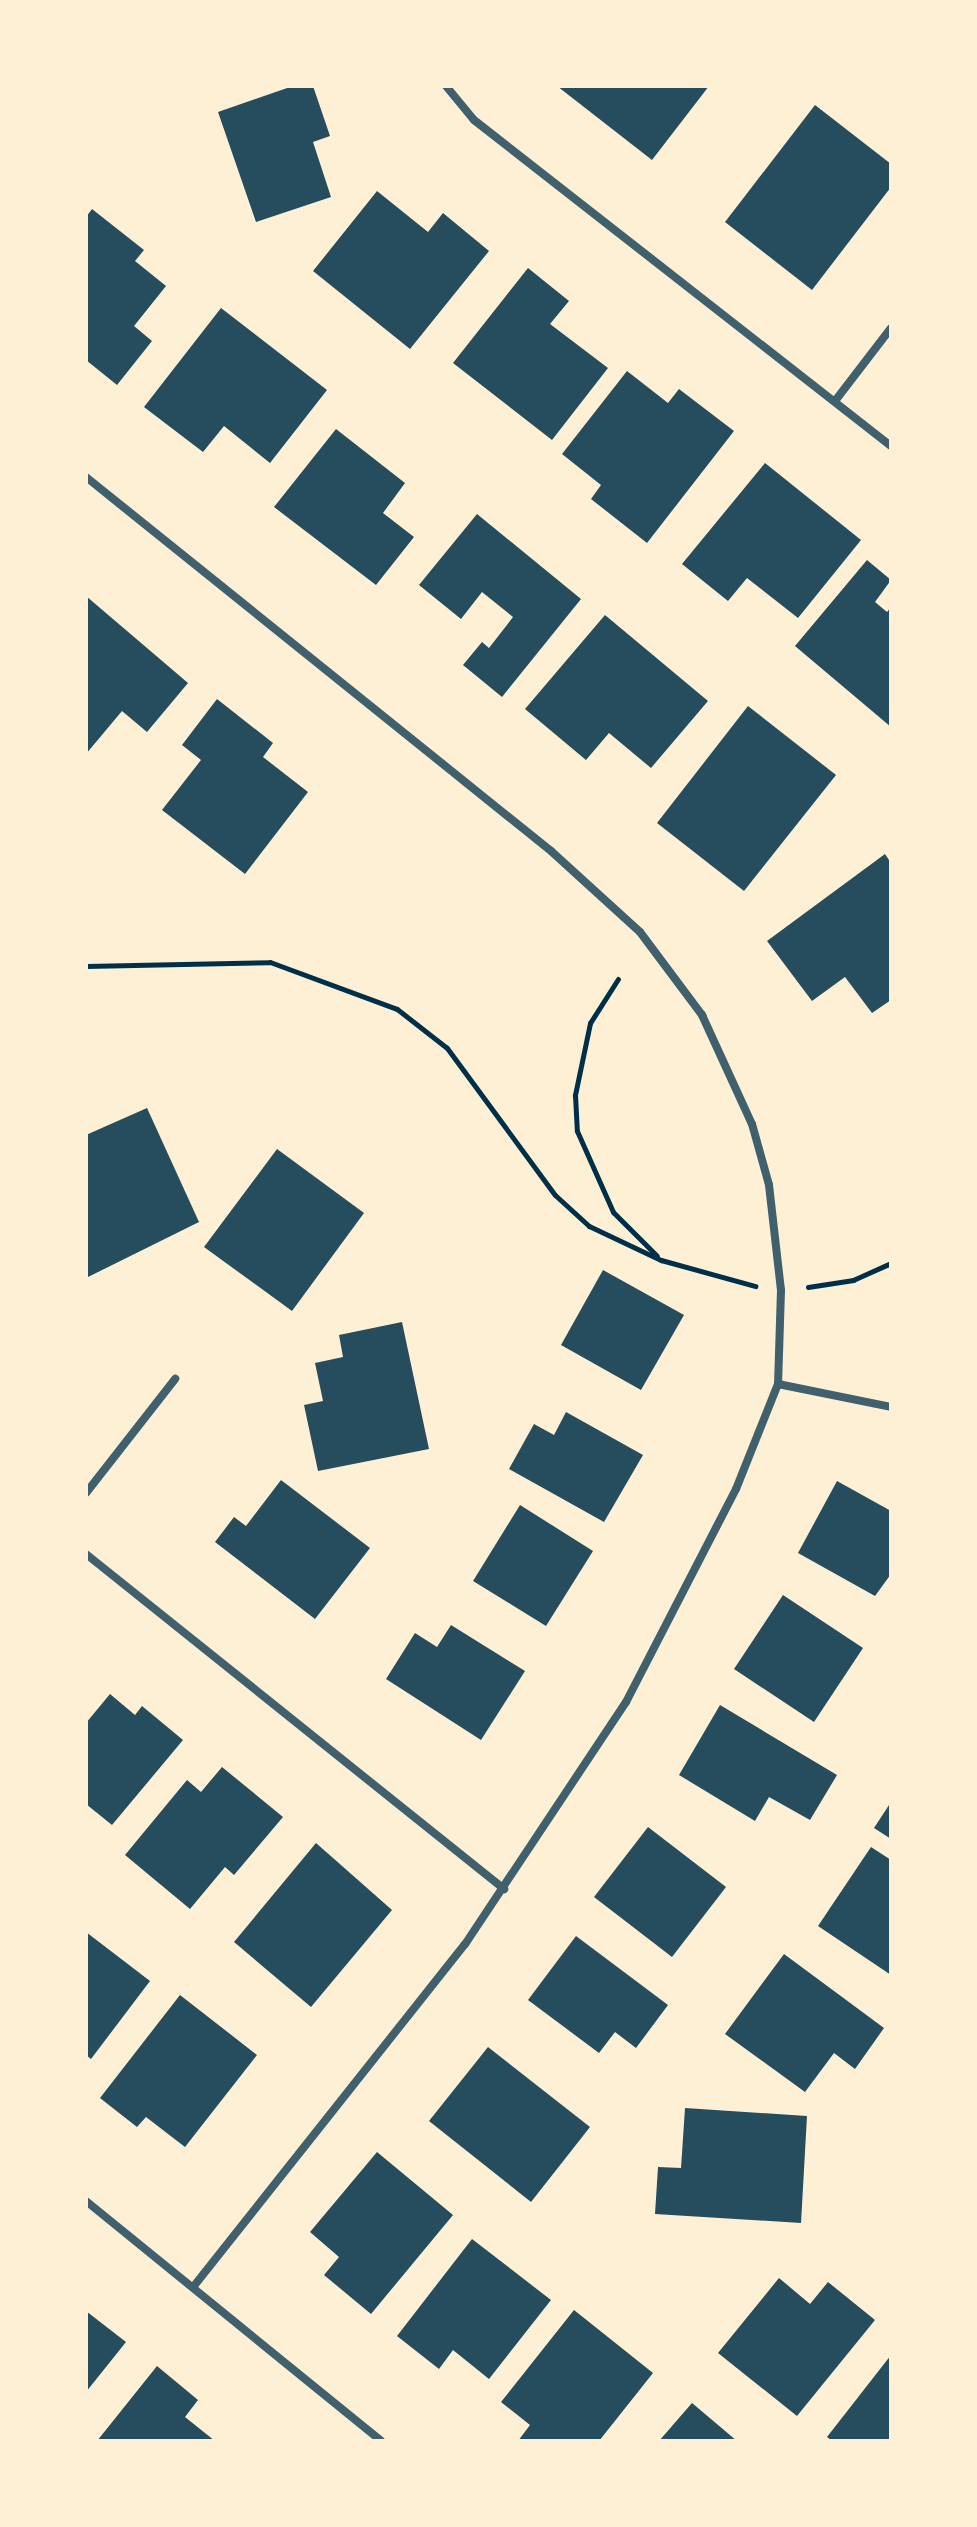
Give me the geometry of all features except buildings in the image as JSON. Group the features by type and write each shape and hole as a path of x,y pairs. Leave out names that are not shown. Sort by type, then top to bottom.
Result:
{"street":[{"path":"446,86 474,120 891,446"},
{"path":"835,401 891,328"},
{"path":"86,477 551,851 640,932 702,1015 752,1124 769,1185 781,1290 778,1384 736,1489 626,1702 504,1889 194,2286"},
{"path":"86,1493 175,1379"},
{"path":"778,1384 891,1407"},
{"path":"86,1554 504,1889"},
{"path":"86,2201 381,2441"}],"path":[{"path":"86,966 270,962 397,1009 447,1048 555,1195 589,1226 661,1260 723,1281 781,1290 853,1280 891,1263"},
{"path":"618,979 590,1023 575,1095 577,1131 613,1212 661,1260"}]}
